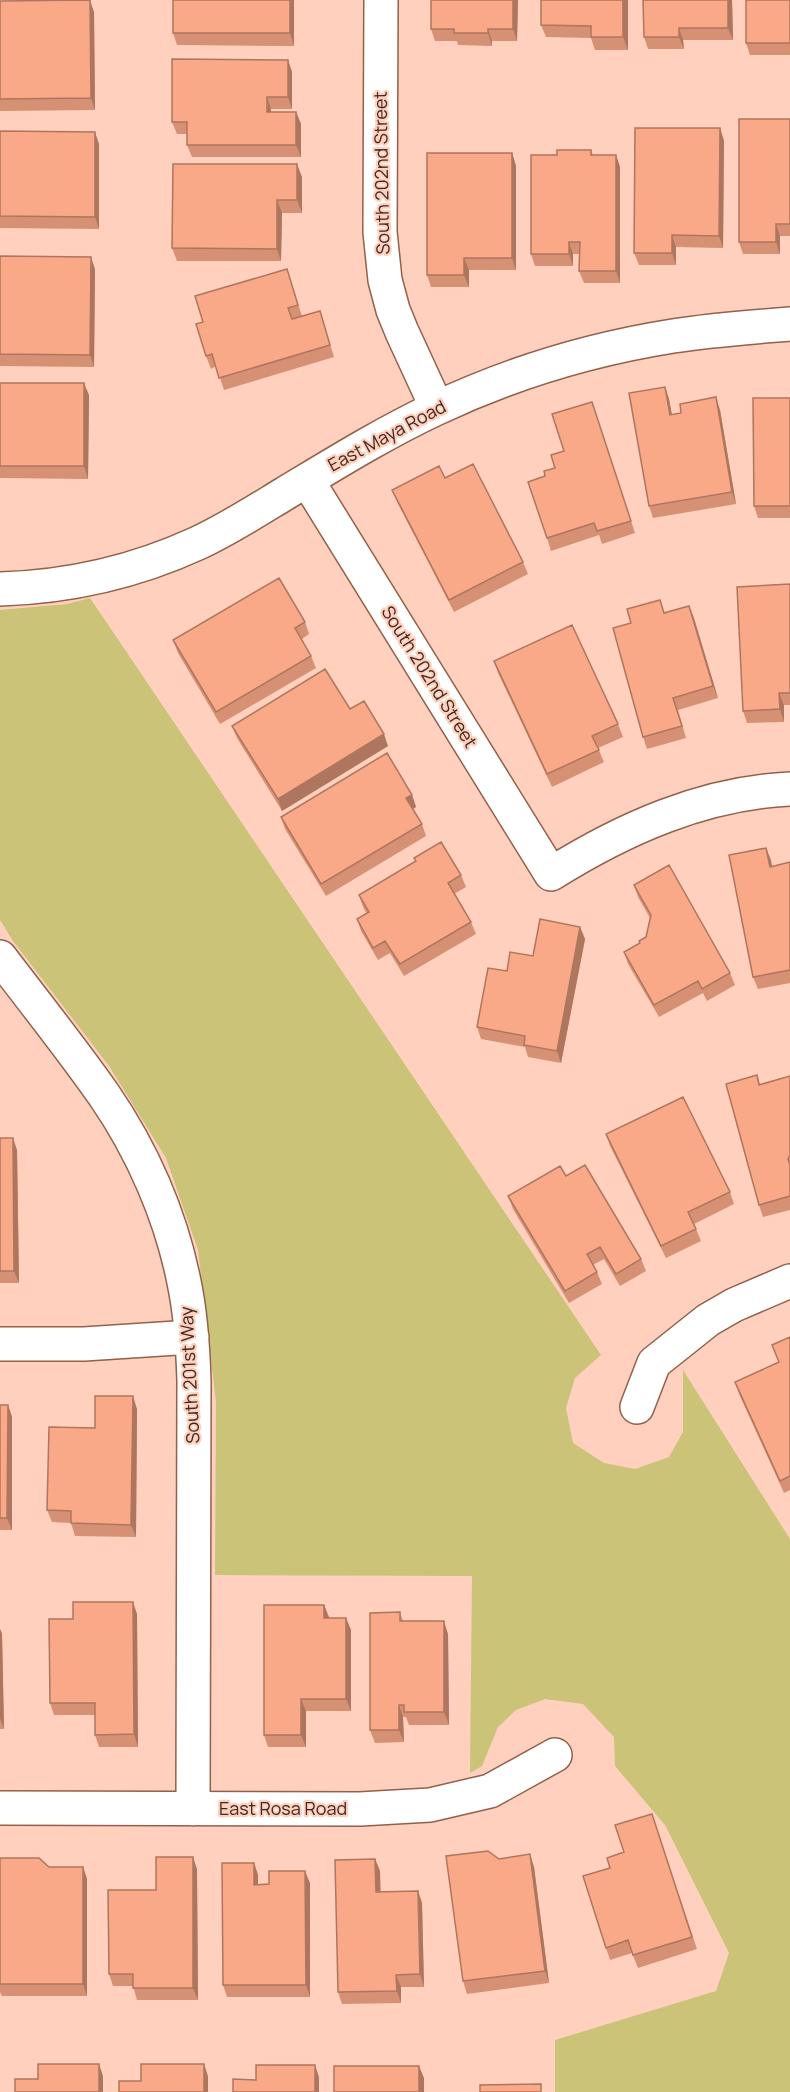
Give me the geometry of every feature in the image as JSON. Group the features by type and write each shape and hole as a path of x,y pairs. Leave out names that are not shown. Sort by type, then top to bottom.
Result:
{"street":[{"name":"South 202nd Street","path":"381,0 380,232 383,269 393,310 436,408"},
{"name":"East Maya Road","path":"0,589 70,583 114,574 157,560 238,523 377,438 436,408 550,365 611,348 673,336 790,324"},
{"name":"South 202nd Street","path":"306,480 550,874 645,823 686,808 730,797 790,789"},
{"name":"South 201st Way","path":"0,957 105,1096 144,1165 172,1237 184,1282 192,1337 194,1381 193,1809"},
{"path":"637,1407 654,1363 708,1320 734,1305 790,1281"},
{"path":"0,1344 84,1344 192,1337"},
{"name":"East Rosa Road","path":"0,1808 360,1809 430,1805 490,1791 555,1755"}],"shaded area":[{"path":"90,598 601,1355 575,1378 566,1408 573,1443 604,1463 635,1469 669,1457 683,1432 683,1370 790,1539 790,2092 555,2092 555,2040 716,1991 729,1953 665,1825 615,1766 614,1737 583,1704 545,1699 516,1710 498,1727 482,1766 470,1773 472,1576 215,1575 216,1402 198,1250 166,1158 109,1066 13,941 0,920 0,610 67,604"}],"building":[{"path":"90,0 91,98 0,99 0,1"},
{"path":"173,0 290,0 290,33 173,33"},
{"path":"431,0 513,0 513,29 488,29 488,33 454,33 454,29 431,29"},
{"path":"541,0 623,0 623,37 591,37 591,26 541,25"},
{"path":"643,0 728,0 728,28 679,28 679,37 644,37"},
{"path":"746,0 790,0 790,43 746,43"},
{"path":"172,59 288,60 288,97 267,97 267,112 296,112 296,145 187,145 187,122 172,122"},
{"path":"739,119 790,119 790,224 776,224 776,242 739,242"},
{"path":"635,128 720,128 719,236 672,235 672,253 634,253"},
{"path":"0,131 95,132 95,217 0,216"},
{"path":"557,150 591,150 591,155 616,155 616,271 579,271 580,242 569,242 569,254 531,254 531,155 557,155"},
{"path":"427,153 512,153 512,258 464,258 464,275 427,275"},
{"path":"173,164 297,164 297,200 277,200 277,249 172,248"},
{"path":"0,256 91,257 90,355 0,354"},
{"path":"287,269 298,305 288,308 292,319 320,311 330,345 219,378 212,354 206,356 196,324 203,322 195,296"},
{"path":"0,383 84,383 84,466 0,466"},
{"path":"665,387 670,415 681,413 680,404 716,397 732,492 649,506 629,393"},
{"path":"753,398 790,398 790,506 754,506"},
{"path":"592,402 631,521 597,531 594,523 547,538 528,482 545,476 544,471 555,468 551,455 564,451 552,414"},
{"path":"473,464 523,562 449,600 392,490 439,466 445,478"},
{"path":"279,578 305,622 295,628 311,656 216,712 173,640"},
{"path":"790,584 790,693 779,693 780,709 743,711 737,587"},
{"path":"660,600 664,613 689,606 713,686 673,698 682,726 643,737 613,628 631,623 627,609"},
{"path":"572,625 618,724 592,736 599,750 547,774 494,661"},
{"path":"325,669 350,709 364,701 384,734 278,799 232,726"},
{"path":"387,753 412,795 406,798 422,824 321,884 281,817"},
{"path":"441,842 461,875 448,883 471,922 400,964 385,941 373,948 357,919 369,912 359,895 416,861 414,858"},
{"path":"766,848 770,867 790,862 790,970 753,977 729,855"},
{"path":"669,865 730,973 702,989 698,981 654,1005 624,952 646,937 651,915 634,885"},
{"path":"540,919 580,927 557,1051 524,1045 525,1036 477,1027 488,968 507,971 510,952 533,956"},
{"path":"757,1075 759,1085 790,1076 790,1155 788,1159 790,1196 759,1205 726,1084"},
{"path":"683,1097 730,1192 688,1212 696,1229 661,1246 606,1134"},
{"path":"0,1138 13,1138 14,1271 0,1271"},
{"path":"585,1165 641,1259 616,1274 600,1247 587,1254 597,1272 565,1291 508,1196 560,1166 566,1176"},
{"path":"790,1337 790,1476 780,1481 735,1382 779,1362 772,1345"},
{"path":"95,1396 133,1396 131,1525 71,1523 71,1511 47,1510 49,1427 95,1428"},
{"path":"0,1405 8,1405 7,1518 0,1518"},
{"path":"73,1602 133,1602 134,1734 95,1735 95,1703 50,1703 49,1619 73,1619"},
{"path":"264,1605 324,1605 324,1618 346,1618 346,1699 301,1699 301,1735 264,1735"},
{"path":"400,1612 400,1621 444,1621 444,1712 404,1712 404,1705 399,1705 399,1730 370,1730 370,1613"},
{"path":"652,1814 692,1937 633,1955 628,1940 606,1948 583,1876 610,1868 607,1858 624,1852 615,1825"},
{"path":"488,1851 499,1859 530,1854 545,1971 463,1981 446,1856"},
{"path":"156,1857 193,1857 193,1988 133,1988 133,1974 109,1974 108,1890 156,1890"},
{"path":"0,1858 39,1858 49,1867 83,1867 83,1984 0,1984"},
{"path":"375,1859 376,1892 418,1891 420,1974 396,1975 397,1991 338,1992 335,1860"},
{"path":"222,1863 254,1863 254,1885 269,1884 269,1871 305,1871 306,1985 223,1985"},
{"path":"38,2064 99,2064 99,2092 15,2092 15,2079 38,2079"},
{"path":"141,2064 204,2064 204,2092 119,2092 119,2081 141,2081"},
{"path":"256,2065 315,2065 315,2092 233,2092 233,2079 256,2080"},
{"path":"334,2066 419,2066 419,2092 334,2092"},
{"path":"541,2084 541,2092 480,2092 480,2085"}]}
